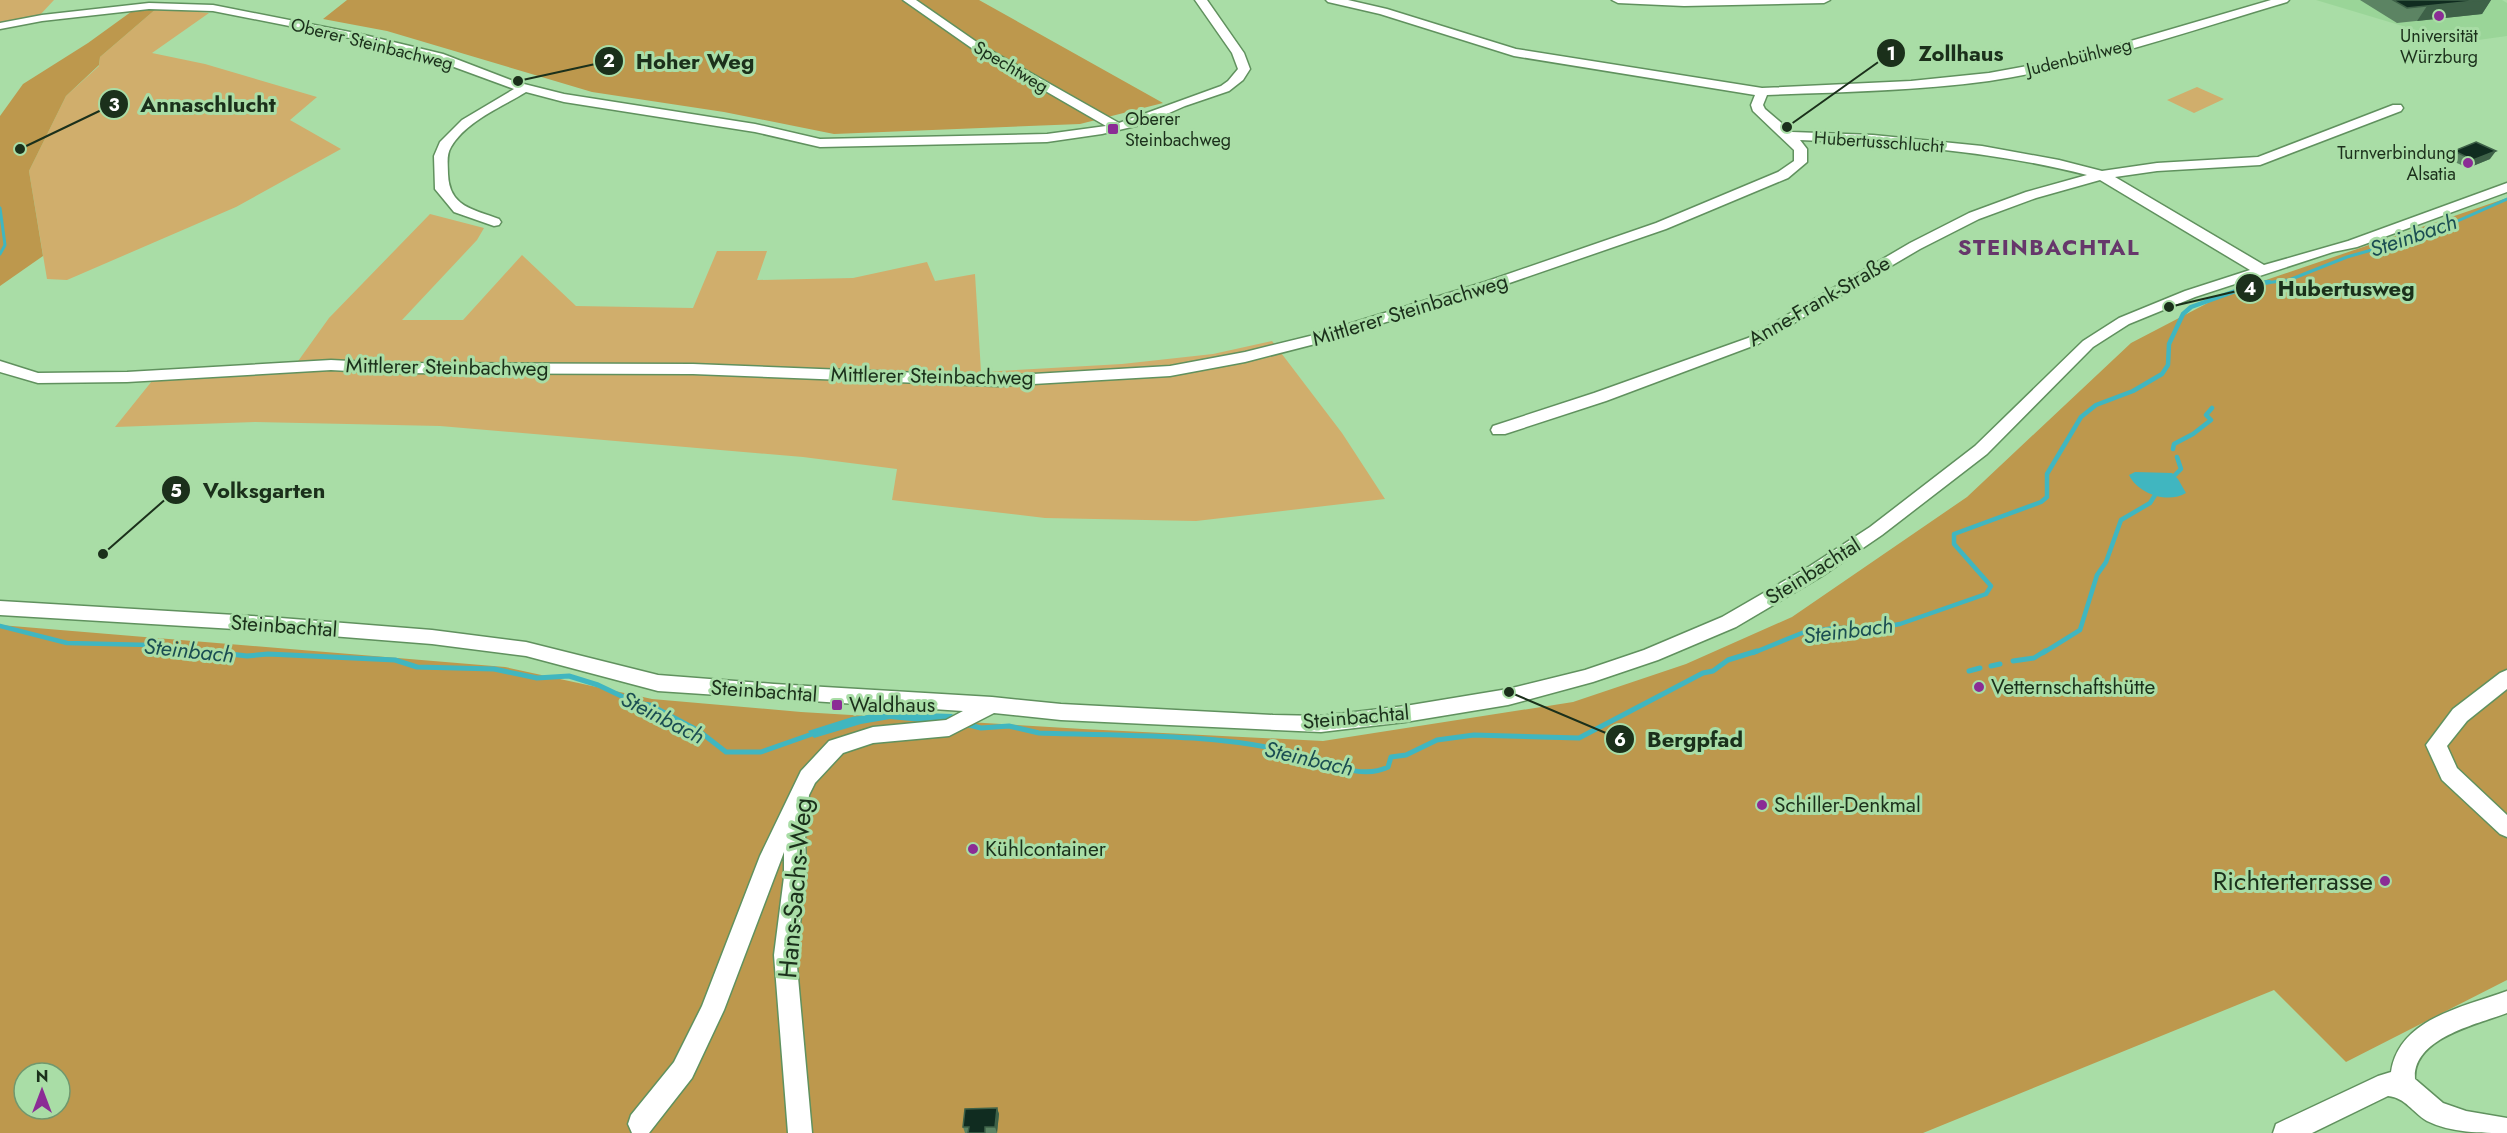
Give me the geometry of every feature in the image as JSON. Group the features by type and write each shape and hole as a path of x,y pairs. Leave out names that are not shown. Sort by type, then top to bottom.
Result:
{"street":[{"path":"42,18 57,0"},
{"name":"Spechtweg","path":"909,0 978,47 1117,127"},
{"name":"Oberer Steinbachweg","path":"0,26 42,18 149,6 213,8 394,45 439,57 525,88 564,98 755,128 830,143 1047,138 1117,127 1145,120 1183,102 1226,89 1239,79 1244,69 1238,53 1201,0"},
{"path":"1332,0 1383,11 1514,52 1760,97"},
{"path":"1618,0 1684,3 1824,0"},
{"name":"Judenbühlweg","path":"1760,97 1989,77 2078,60 2274,1"},
{"path":"494,222 459,209 442,189 441,156 445,145 466,123 525,88"},
{"name":"Hubertusschlucht","path":"1760,97 1759,111 1790,136 1872,139 1982,150 2059,164 2102,175 2261,270"},
{"path":"2102,175 2187,164 2260,161 2397,108"},
{"name":"Mittlerer Steinbachweg","path":"0,366 12,372 38,378 127,377 331,365 387,368 693,369 998,381 1170,371 1245,357 1314,340 1490,285 1661,226 1783,176 1800,162 1801,149 1790,136"},
{"name":"Anne-Frank-Straße","path":"1499,430 1600,397 1753,341 1905,252 1974,216 2031,195 2102,175"},
{"name":"Steinbachtal","path":"0,608 268,624 432,637 526,649 658,683 1129,716 1321,724 1405,714 1508,697 1586,677 1651,655 1730,622 1816,571 1876,531 1981,450 2088,344 2124,321 2190,294 2261,270 2352,244 2507,187"},
{"path":"2507,678 2460,715 2436,745 2449,774 2507,828"},
{"name":"Hans-Sachs-Weg","path":"800,1133 785,955 795,877 795,832 799,795 808,777 836,747 873,735 949,728 992,705"},
{"path":"640,1124 683,1070 712,1010 771,856 799,795"},
{"path":"2507,1002 2451,1023 2419,1040 2404,1064 2402,1080 2405,1086 2436,1113 2466,1123 2507,1130"},
{"path":"2285,1133 2387,1084 2405,1086"}],"shaded area":[{"path":"0,0 54,0 39,16 0,25"},
{"path":"347,0 979,0 1163,103 1080,124 834,134 724,112 592,92 387,31 323,19"},
{"name":"Universität Würzburg","path":"2316,0 2502,0 2507,3 2507,36 2471,41 2416,30"},
{"path":"157,8 209,13 152,53 205,64 317,97 290,120 341,149 236,207 67,280 47,279 29,171 66,96 99,66 100,57"},
{"path":"157,8 100,57 99,65 66,96 29,171 43,256 0,286 0,116 23,84 88,43 135,9"},
{"path":"2197,87 2224,99 2194,113 2167,100"},
{"path":"2507,198 2507,980 2346,1062 2274,990 1923,1133 0,1133 0,625 505,667 652,699 801,712 1323,741 1573,702 1686,664 1792,617 1967,497 2131,343 2225,294"},
{"path":"430,214 484,228 477,240 402,320 463,320 522,255 576,306 693,308 717,251 767,251 757,280 853,278 927,262 935,281 975,274 981,372 1122,364 1213,354 1272,341 1342,433 1385,499 1196,521 1045,518 892,500 897,469 803,457 440,426 255,422 115,427 156,376 296,364 329,318"}],"water":[{"path":"2135,472 2172,473 2186,493 2171,498 2146,492 2133,482 2129,475"},
{"path":"890,712 953,714 944,724 890,719 861,724 814,738 808,731 852,717"}],"building":[{"path":"2393,0 2484,0 2407,8"},
{"path":"2476,142 2496,151 2473,160 2454,151"},
{"path":"997,1108 995,1127 985,1127 985,1133 968,1133 969,1127 963,1127 965,1109"}],"waterway":[{"name":"Steinbach","path":"2257,284 2289,280 2347,257 2428,234 2507,199"},
{"path":"0,208 5,245 0,254"},
{"name":"Steinbach","path":"1753,653 1802,633 1834,628 1877,628 1900,624 1986,594 1991,586 1954,544 1954,534 2041,502 2047,497 2047,474 2081,417 2096,405 2133,391 2162,374 2168,365 2169,344 2183,314 2191,307 2255,284 2269,282"},
{"path":"2173,449 2174,444 2193,434 2211,420 2206,415 2212,408"},
{"path":"2172,478 2181,469 2177,457"},
{"path":"2043,653 2080,630 2097,575 2106,562 2121,520 2150,503 2157,492"},
{"name":"Steinbach","path":"0,626 67,643 150,645 219,653"},
{"name":"Steinbach","path":"205,651 247,656 268,654 395,660 417,667 494,669 537,678 569,676 598,685 636,703 650,705 699,731 726,752 761,752 815,733"},
{"name":"Steinbach","path":"965,724 981,728 1009,726 1039,733 1229,741 1291,752 1352,770 1376,771 1388,767 1391,757 1406,755 1437,740 1474,735 1579,738 1703,673 1713,671 1728,660 1757,651"},
{"path":"2013,661 2034,658 2045,651"},
{"path":"1991,666 2000,664"},
{"path":"1969,671 1980,668"}],"place":[{"name":"Universität Würzburg","path":"2439,16"},
{"name":"Hoher Weg","path":"518,81"},
{"name":"Zollhaus","path":"1787,127"},
{"name":"Oberer Steinbachweg","path":"1113,129"},
{"name":"Annaschlucht","path":"20,149"},
{"name":"Turnverbindung Alsatia","path":"2468,163"},
{"name":"Hubertusweg","path":"2169,307"},
{"name":"Volksgarten","path":"103,554"},
{"name":"Vetternschaftshütte","path":"1979,687"},
{"name":"Bergpfad","path":"1509,692"},
{"name":"Waldhaus","path":"837,705"},
{"name":"Schiller-Denkmal","path":"1762,805"},
{"name":"Kühlcontainer","path":"973,849"},
{"name":"Richterterrasse","path":"2385,881"}],"district":[{"name":"STEINBACHTAL","path":"2049,247"}]}
